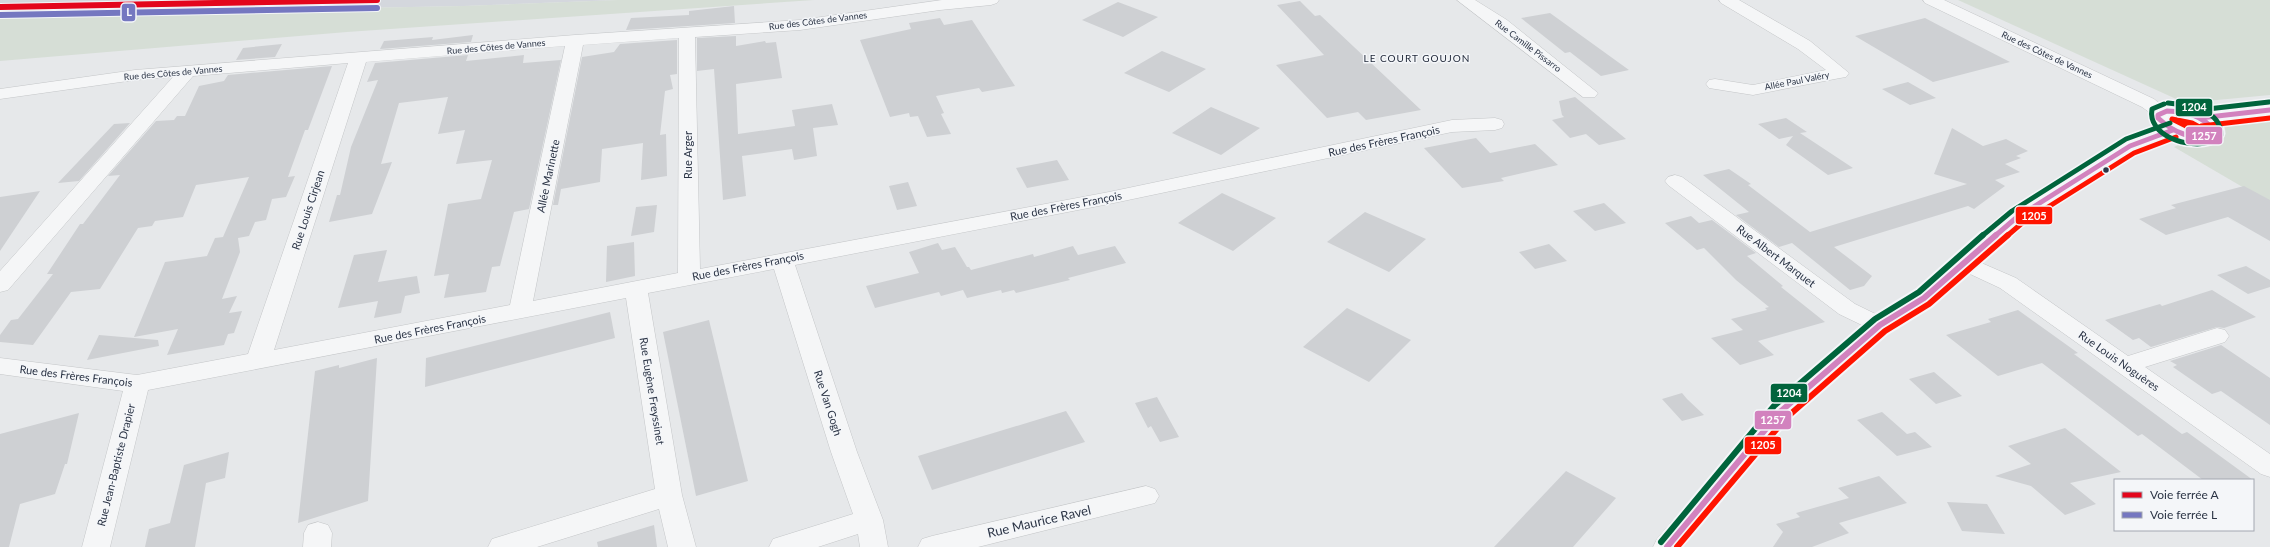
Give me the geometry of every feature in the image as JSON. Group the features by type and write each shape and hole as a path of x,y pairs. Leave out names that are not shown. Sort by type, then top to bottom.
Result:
{"street":[{"name":"Rue des Côtes de Vannes","path":"0,94 135,75 576,40 800,25 940,5 991,0"},
{"name":"Rue Camille Pissarro","path":"1465,0 1482,14 1501,24 1589,93"},
{"name":"Allée Paul Valéry","path":"1715,84 1753,90 1840,73 1804,45 1727,0"},
{"name":"Rue des Côtes de Vannes","path":"1931,0 2148,102 2167,121"},
{"name":"Rue Arger","path":"687,33 689,278"},
{"name":"Allée Marinette","path":"520,311 576,40"},
{"name":"Rue Louis Cirjean","path":"258,361 358,58"},
{"path":"0,285 188,71"},
{"path":"1667,547 1780,412 1880,325 1924,298 1963,262 2016,218 2167,121 2200,137 2212,134 2214,131 2213,128 2200,118 2270,110"},
{"name":"Rue des Frères François","path":"0,366 137,384 520,311 782,259 1109,198 1452,126 1495,124"},
{"name":"Rue Albert Marquet","path":"1675,181 1847,309 1880,325"},
{"name":"Rue Van Gogh","path":"782,259 844,452 869,520 874,547"},
{"name":"Rue Louis Noguères","path":"1963,262 2008,283 2270,467"},
{"name":"Rue Eugène Freyssinet","path":"636,288 669,495 682,547"},
{"path":"2125,365 2217,336"},
{"name":"Rue Jean-Baptiste Drapier","path":"96,547 137,384"},
{"path":"502,547 669,495"},
{"name":"Rue Maurice Ravel","path":"932,547 1146,496"},
{"path":"783,547 869,520"}],"shaded area":[{"path":"0,0 618,0 464,6 0,15"},
{"path":"618,0 814,0 347,32 0,61 0,15 463,6"},
{"path":"1958,0 2270,0 2270,95 2185,103"},
{"path":"2270,118 2270,203 2174,147 2185,142 2222,138 2226,134 2224,124"}],"building":[{"path":"1300,1 1315,16 1320,15 1421,110 1366,120 1358,112 1327,118 1276,65 1324,55 1277,5"},
{"path":"1118,2 1158,17 1123,37 1082,20"},
{"path":"734,6 735,23 626,30 631,18 689,15 689,11"},
{"path":"1550,13 1629,70 1601,76 1570,52 1565,53 1521,18"},
{"path":"940,18 944,25 972,20 1015,86 982,92 979,88 936,96 944,113 941,114 951,134 927,137 918,116 910,117 909,113 890,117 860,40 911,29 909,23"},
{"path":"1925,18 2010,62 1933,82 1855,36"},
{"path":"473,35 471,42 380,49 384,41 433,37 432,40"},
{"path":"736,36 736,46 765,41 766,43 776,42 782,78 736,84 738,134 795,126 792,110 832,104 838,125 813,128 817,156 794,160 792,149 742,156 746,196 723,200 714,69 697,71 697,38"},
{"path":"677,40 677,74 670,75 673,89 665,91 660,135 666,134 667,176 641,180 643,143 602,149 600,182 561,189 558,205 553,205 582,57 614,52 620,44"},
{"path":"282,44 275,57 236,60 243,48"},
{"path":"1162,51 1206,69 1169,92 1124,73"},
{"path":"468,55 466,61 524,55 523,63 561,60 529,209 514,212 500,266 492,267 486,292 444,298 449,274 434,276 448,204 481,199 492,160 456,164 465,130 438,134 448,97 399,103 381,164 392,162 372,214 329,222 337,195 340,195 351,147 378,80 367,82 375,63"},
{"path":"332,66 308,130 305,130 288,177 295,176 286,197 272,199 266,220 255,222 249,236 238,238 240,252 222,299 237,296 229,313 242,311 234,333 228,334 224,345 167,355 178,329 134,337 165,262 207,256 215,238 223,237 249,177 196,185 183,217 155,221 152,226 138,228 100,289 71,292 33,345 0,342 0,335 11,320 18,319 53,274 47,274 80,224 83,224 120,175 108,176 156,121 174,120 177,116 185,116 199,86 224,81 228,75"},
{"path":"1908,82 1936,98 1910,105 1882,89"},
{"path":"1575,97 1626,139 1599,145 1586,134 1570,138 1552,120 1564,117 1562,115 1559,101"},
{"path":"1211,107 1260,128 1221,155 1172,133"},
{"path":"1786,118 1807,132 1800,133 1853,168 1828,175 1786,145 1793,136 1779,139 1758,124"},
{"path":"130,123 79,181 58,183 114,124"},
{"path":"1952,128 1983,146 2006,139 2028,151 2016,156 2021,158 2005,164 2020,172 1995,180 2005,186 1974,209 1968,206 1834,247 1872,276 1864,286 1850,290 1792,243 1779,247 1736,215 1749,212 1703,175 1729,169 1751,184 1748,185 1810,232 1967,184 1934,174"},
{"path":"1476,138 1490,153 1535,144 1558,165 1501,178 1504,181 1462,188 1424,148"},
{"path":"1057,160 1069,180 1027,188 1016,168"},
{"path":"908,182 917,206 897,210 889,186"},
{"path":"2244,186 2270,200 2270,241 2228,217 2166,235 2139,219 2176,208 2171,205"},
{"path":"40,191 0,251 0,197"},
{"path":"1222,193 1276,218 1233,251 1178,223"},
{"path":"1604,203 1626,223 1595,231 1573,211"},
{"path":"657,205 654,232 631,236 636,207"},
{"path":"1365,212 1426,239 1389,272 1327,242"},
{"path":"1691,216 1699,223 1712,220 1756,253 1747,256 1783,286 1781,287 1825,322 1758,341 1774,355 1740,365 1711,338 1743,330 1731,319 1767,310 1765,308 1769,307 1736,280 1704,248 1697,250 1665,223"},
{"path":"634,242 635,276 606,282 607,246"},
{"path":"938,243 942,250 955,247 967,267 971,270 1033,254 1034,257 1073,246 1078,255 1115,246 1126,263 1068,278 1070,280 1016,293 1014,290 1002,293 1001,290 967,298 963,290 941,296 939,292 875,308 866,286 919,273 909,252"},
{"path":"1549,244 1567,261 1535,269 1519,252"},
{"path":"387,250 378,282 417,276 420,293 405,296 401,313 374,318 378,301 338,308 354,255"},
{"path":"2246,266 2270,280 2270,287 2248,294 2217,275"},
{"path":"2212,290 2256,317 2224,328 2217,327 2151,347 2139,338 2133,340 2105,320 2160,304 2162,306"},
{"path":"1347,308 1411,340 1369,382 1303,347"},
{"path":"2018,310 2078,353 2074,354 2182,434 2187,432 2252,479 2202,479 2142,434 2138,436 2042,363 1998,376 1946,335 1991,322 1988,319"},
{"path":"610,312 615,338 425,387 426,358"},
{"path":"709,320 748,481 696,496 663,332"},
{"path":"99,335 158,340 159,346 87,360"},
{"path":"2221,345 2270,378 2270,425 2221,391 2212,394 2173,367 2177,365 2170,361"},
{"path":"377,358 368,501 298,523 315,371 339,365 339,368"},
{"path":"1934,372 1962,396 1936,404 1909,379"},
{"path":"1682,393 1704,415 1682,421 1662,399"},
{"path":"1157,397 1179,437 1160,442 1151,426 1148,428 1135,403"},
{"path":"1066,411 1085,442 932,490 918,456"},
{"path":"1882,412 1907,434 1915,432 1932,447 1897,456 1857,420"},
{"path":"79,413 67,464 65,464 55,494 20,504 9,547 0,547 0,434"},
{"path":"2065,428 2121,472 2070,483 2096,504 2065,515 2031,486 1995,476 2031,464 2008,446"},
{"path":"229,452 225,478 206,483 195,547 145,547 149,529 170,523 184,465"},
{"path":"1566,471 1616,498 1573,547 1494,547"},
{"path":"1879,476 1907,503 1839,523 1849,533 1812,547 1773,547 1783,532 1776,524 1800,517 1796,513 1849,498 1838,488"},
{"path":"1947,502 1987,504 2005,534 1962,531"},
{"path":"654,525 657,547 598,547 597,542"}],"rail line":[{"name":"A","path":"0,7 377,0"},
{"name":"L","path":"0,15 377,8"}],"transit line":[{"name":"1204","path":"2199,110 2269,102"},
{"name":"1204","path":"2164,104 2152,109 2150,117 2154,126 2162,133 2173,139 2186,143 2199,144 2211,141 2221,135 2221,127 2217,121 2205,112 2191,106 2168,103"},
{"name":"1257","path":"2200,118 2270,110"},
{"name":"1257","path":"2167,111 2187,113 2200,117 2210,125 2214,131 2208,135 2200,137 2193,137 2177,132 2158,118 2158,115 2167,111"},
{"name":"1205","path":"2201,126 2270,118"},
{"name":"1205","path":"2172,119 2192,123 2203,129 2188,127 2172,119"},
{"name":"1204","path":"1661,542 1774,406 1875,319 1919,292 1958,256 2012,211 2126,139 2170,123"},
{"name":"1257","path":"1667,547 1780,412 1880,325 1924,298 2016,218 2130,146 2173,130"},
{"name":"1205","path":"1677,547 1786,418 1885,331 1929,304 2021,224 2134,153 2176,137"}],"district":[{"name":"LE COURT GOUJON","path":"1417,58"}]}
